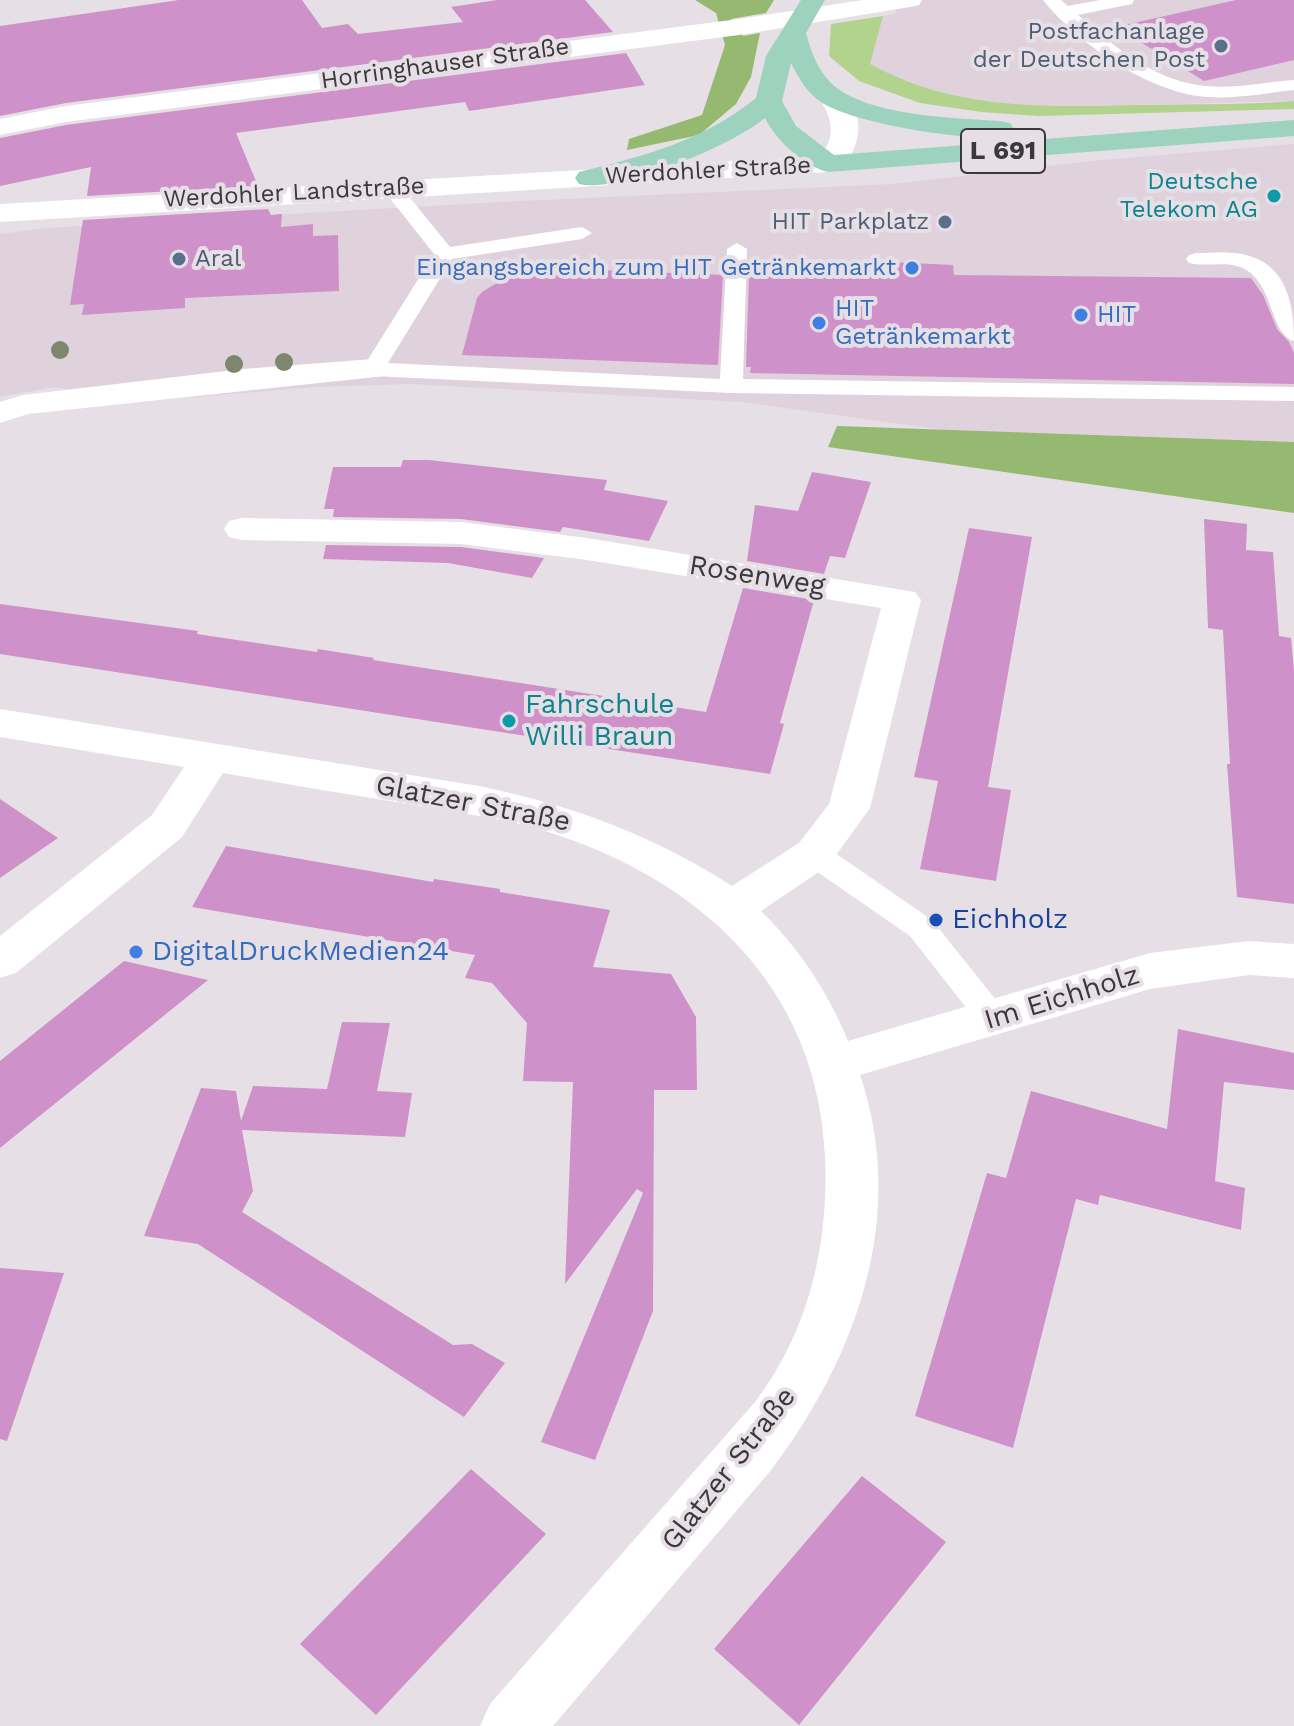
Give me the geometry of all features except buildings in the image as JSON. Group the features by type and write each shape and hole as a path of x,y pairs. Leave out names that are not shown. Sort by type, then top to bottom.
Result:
{"main road":[{"path":"813,0 779,56 769,101 785,131 828,164"},
{"path":"793,33 806,68 832,98"},
{"name":"L 691","path":"832,98 876,112 954,126 1179,138"},
{"name":"L 691","path":"589,178 647,165 697,147 739,125 769,101"},
{"name":"L 691","path":"828,164 1294,128"}],"street":[{"name":"Horringhauser Straße","path":"0,127 81,112 739,27 900,1"},
{"path":"828,164 843,146 847,126 840,107 832,98"},
{"name":"Werdohler Straße","path":"589,178 828,164"},
{"name":"Werdohler Landstraße","path":"0,213 391,187 589,178"},
{"path":"0,413 23,405 243,379 373,369"},
{"name":"Rosenweg","path":"242,529 461,533 587,549 902,600 849,808 814,854 731,909"},
{"name":"Glatzer Straße","path":"0,723 213,756 554,817 604,834 662,865 731,909 769,945 820,1026 834,1064 845,1114 853,1192 851,1238 836,1300 788,1402 752,1450 512,1726"},
{"path":"0,961 167,826 213,756"},
{"name":"Im Eichholz","path":"834,1064 1150,971 1249,958 1294,961"}],"lane":[{"path":"1058,6 1126,0"},
{"path":"1058,6 1133,69 1172,85 1207,92 1294,85"},
{"path":"391,187 445,254"},
{"path":"582,233 445,254 373,369 731,386 1294,394"},
{"path":"731,386 737,249"},
{"path":"1196,259 1243,260 1269,276 1294,334"},
{"path":"814,854 921,928 993,1019"}],"shaded area":[{"path":"898,0 1294,0 1294,101 1049,107 983,103 905,83 869,64 883,16 895,14"},
{"path":"1294,144 1294,442 959,432 742,402 410,384 315,387 148,401 54,387 0,397 0,234 46,228 499,202 893,184 1091,161"}],"green space":[{"path":"695,0 774,0 766,13 731,19 743,36 760,33 751,77 736,104 699,135 627,150 629,139 702,115 725,45 716,13"},
{"path":"883,16 870,64 935,91 1001,103 1035,105 1294,101 1294,109 1038,116 920,103 859,81 829,56 831,24"},
{"path":"837,426 1294,442 1294,513 828,447"}],"place":[{"name":"Postfachanlage der Deutschen Post","path":"1221,46"},
{"name":"Deutsche Telekom AG","path":"1274,196"},
{"name":"HIT Parkplatz","path":"945,222"},
{"name":"Aral","path":"179,259"},
{"name":"Eingangsbereich zum HIT Getränkemarkt","path":"912,268"},
{"name":"HIT","path":"1081,315"},
{"name":"HIT Getränkemarkt","path":"819,323"},
{"name":"Fahrschule Willi Braun","path":"509,721"},
{"name":"Eichholz","path":"936,920"},
{"name":"DigitalDruckMedien24","path":"136,952"}]}
